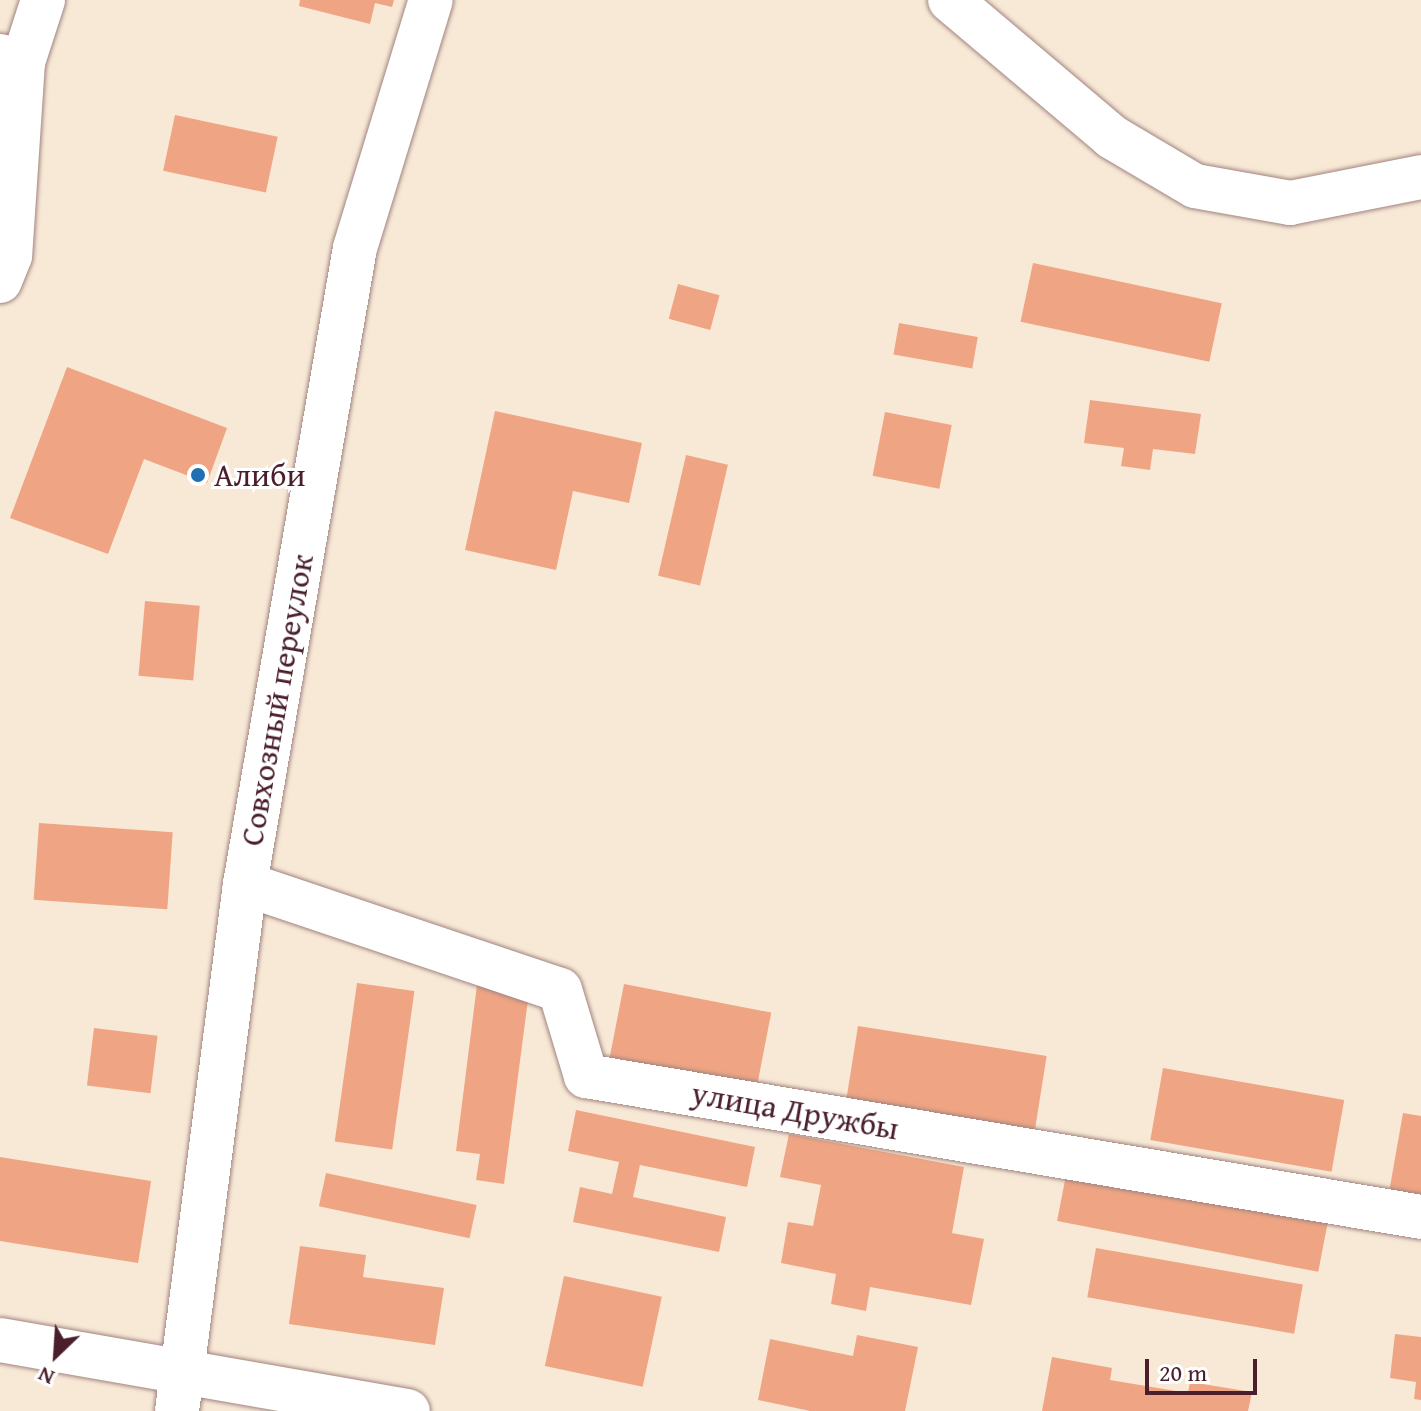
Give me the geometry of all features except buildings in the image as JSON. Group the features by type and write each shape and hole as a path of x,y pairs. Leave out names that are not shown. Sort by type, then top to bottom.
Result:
{"street":[{"path":"0,109 12,59 43,0"},
{"name":"Совхозный переулок","path":"180,1392 245,884 355,248 431,0"},
{"path":"950,0 1112,137 1195,186 1290,203 1421,177"},
{"path":"0,281 10,256 12,59"},
{"name":"улица Дружбы","path":"245,884 560,990 586,1076 1421,1217"},
{"path":"0,1340 180,1392 408,1411"}],"place":[{"name":"Алиби","path":"198,475"}]}
